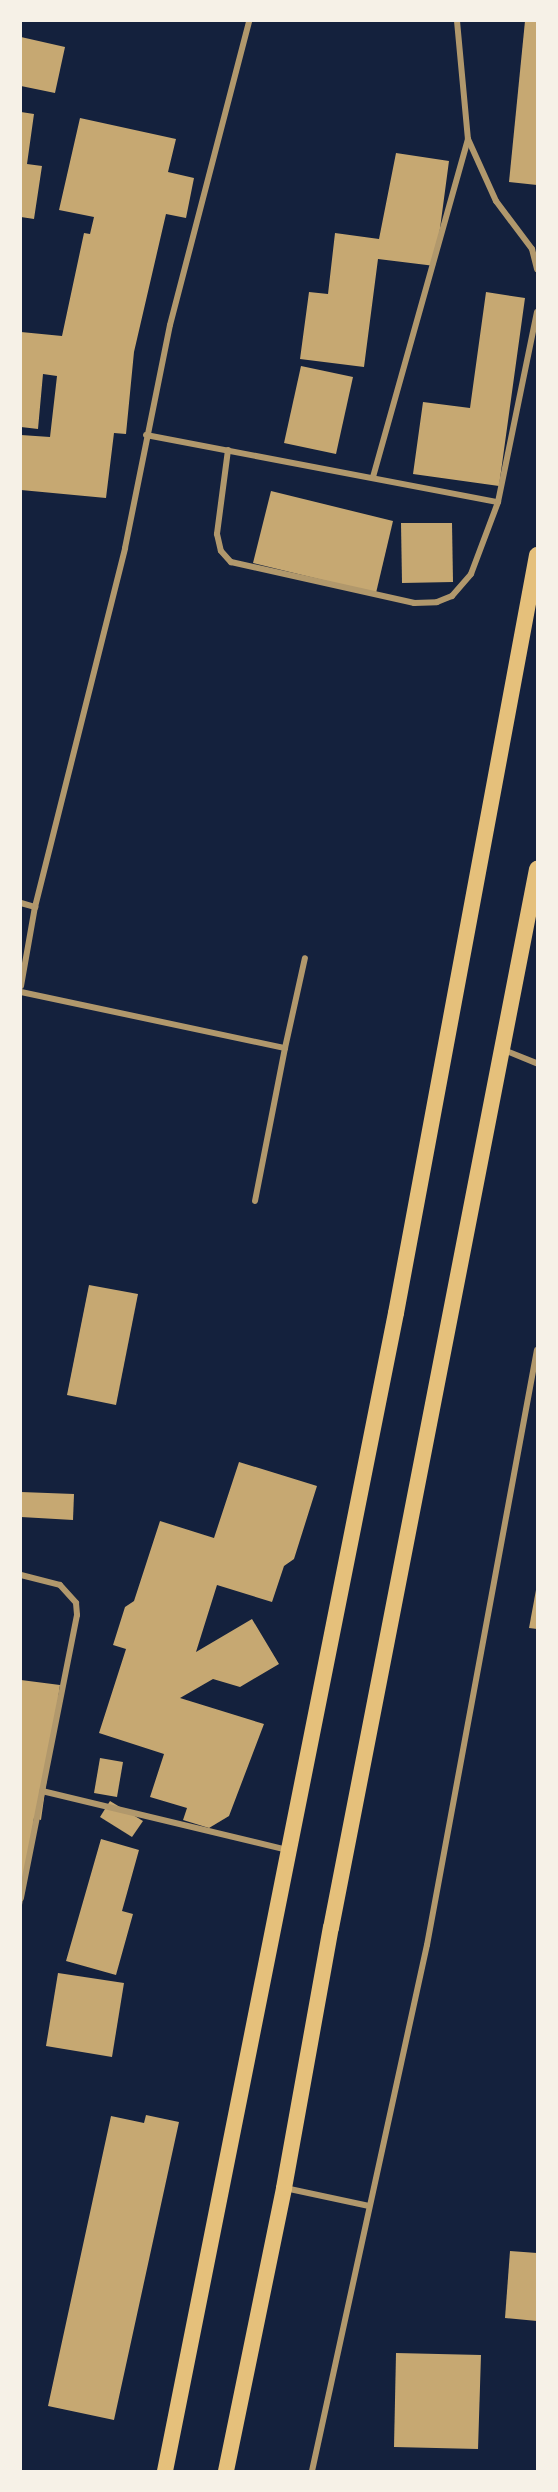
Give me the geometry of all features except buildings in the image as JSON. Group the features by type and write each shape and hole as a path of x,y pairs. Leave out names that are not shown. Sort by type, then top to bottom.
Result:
{"highway":[{"path":"165,2471 393,1324 537,555"},
{"path":"226,2471 284,2188 331,1928 504,1050 537,869"}],"street":[{"path":"21,986 35,907 125,548 170,325 249,21"},
{"path":"457,21 468,139 496,201 532,249 537,270"},
{"path":"373,477 468,139"},
{"path":"228,450 217,534 221,550 231,562 414,603 437,602 463,586 471,574 498,502 537,312"},
{"path":"147,435 498,502"},
{"path":"21,903 35,907"},
{"path":"255,1201 305,958"},
{"path":"21,992 285,1048"},
{"path":"504,1050 537,1063"},
{"path":"312,2471 427,1945 537,1350"},
{"path":"21,1575 60,1585 76,1603 21,1899"},
{"path":"42,1791 289,1850"},
{"path":"284,2188 369,2206"}]}
